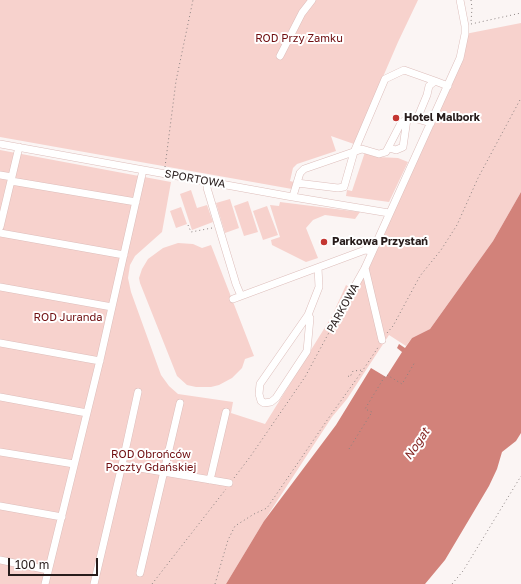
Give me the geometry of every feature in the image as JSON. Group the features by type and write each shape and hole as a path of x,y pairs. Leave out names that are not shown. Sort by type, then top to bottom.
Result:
{"street":[{"path":"280,56 302,13 312,0"},
{"name":"PARKOWA","path":"350,293 365,268 460,58 465,36 464,19 460,0"},
{"path":"297,183 338,188 344,187 354,152 386,78 404,70 448,86"},
{"path":"417,119 429,86 434,81"},
{"path":"389,148 396,150 403,146 407,119"},
{"path":"293,196 300,173 304,169 362,149 379,154 386,152 401,123 407,119 417,119 430,123"},
{"name":"SPORTOWA","path":"0,144 389,213"},
{"path":"0,227 19,147"},
{"path":"45,584 100,361 143,170"},
{"path":"0,175 12,179 136,202"},
{"path":"208,182 207,188 241,296"},
{"path":"0,233 124,255"},
{"path":"233,299 365,250 372,251"},
{"path":"308,315 310,318 307,351 276,398 271,402 264,403 261,401 259,394 260,384 308,315 319,287 318,268"},
{"path":"365,268 382,340"},
{"path":"0,287 112,307"},
{"path":"0,343 100,361"},
{"path":"94,584 138,392"},
{"path":"0,397 87,413"},
{"path":"140,573 165,472 180,403"},
{"path":"210,480 226,412"},
{"path":"0,452 74,464"},
{"path":"122,464 229,484"},
{"path":"0,506 62,517"},
{"path":"0,560 48,570"}],"path":[{"path":"164,174 176,81 193,0"},
{"path":"471,0 471,24 521,13"},
{"path":"215,584 228,540 236,526 254,514 267,508 330,416 364,370 382,340 393,326 420,276 441,250 457,225 478,178 521,98"},
{"path":"188,225 191,232 219,226"},
{"name":"PARKOWA","path":"152,584 250,457 305,377 350,293"},
{"path":"387,376 402,384 415,362"},
{"path":"348,376 350,376 353,371 364,370"},
{"path":"349,449 372,412 365,409 385,376"},
{"path":"452,584 463,570 521,476"}],"green space":[{"name":"ROD Przy Zamku","path":"0,0 418,0 398,42 354,144 331,136 336,151 297,164 293,168 290,181 294,182 292,189 0,137"},
{"path":"521,23 521,192 493,241 430,329 412,338 406,346 389,335 347,399 332,417 264,521 226,584 0,584 0,150 171,182 162,232 135,256 130,265 128,278 131,292 161,375 169,386 178,394 233,402 231,413 265,424 332,316 346,285 356,291 369,268 414,160 455,69 465,34"},
{"path":"365,152 377,157 398,158 408,162 389,202 346,196 347,190 352,191"},
{"path":"191,190 197,208 207,205 213,222 192,230 180,194"},
{"path":"230,199 239,228 225,233 216,203"},
{"path":"248,201 258,232 244,236 234,206"},
{"path":"280,202 360,212 355,219 325,215 313,220 306,228 318,258 306,262 272,245 271,240 280,237 270,205 279,206"},
{"path":"267,206 278,235 263,240 253,211"},
{"path":"181,207 187,224 176,228 170,211"},
{"path":"178,243 193,244 202,248 211,245 254,356 245,359 242,368 232,378 219,385 211,387 196,387 187,385 177,376 140,283 139,278 142,269 148,259 163,248"}],"water":[{"name":"Nogat","path":"521,192 521,433 516,441 502,452 497,469 489,486 445,560 425,584 226,584 264,521 336,425 371,368 386,377 402,352 397,348 399,344 405,348 412,338 430,329 493,241"}],"place":[{"name":"Hotel Malbork","path":"396,118"},
{"name":"Parkowa Przystań","path":"324,242"}],"park label":[{"name":"ROD Juranda","path":"68,318"},
{"name":"ROD Obrońców Poczty Gdańskiej","path":"151,461"}]}
